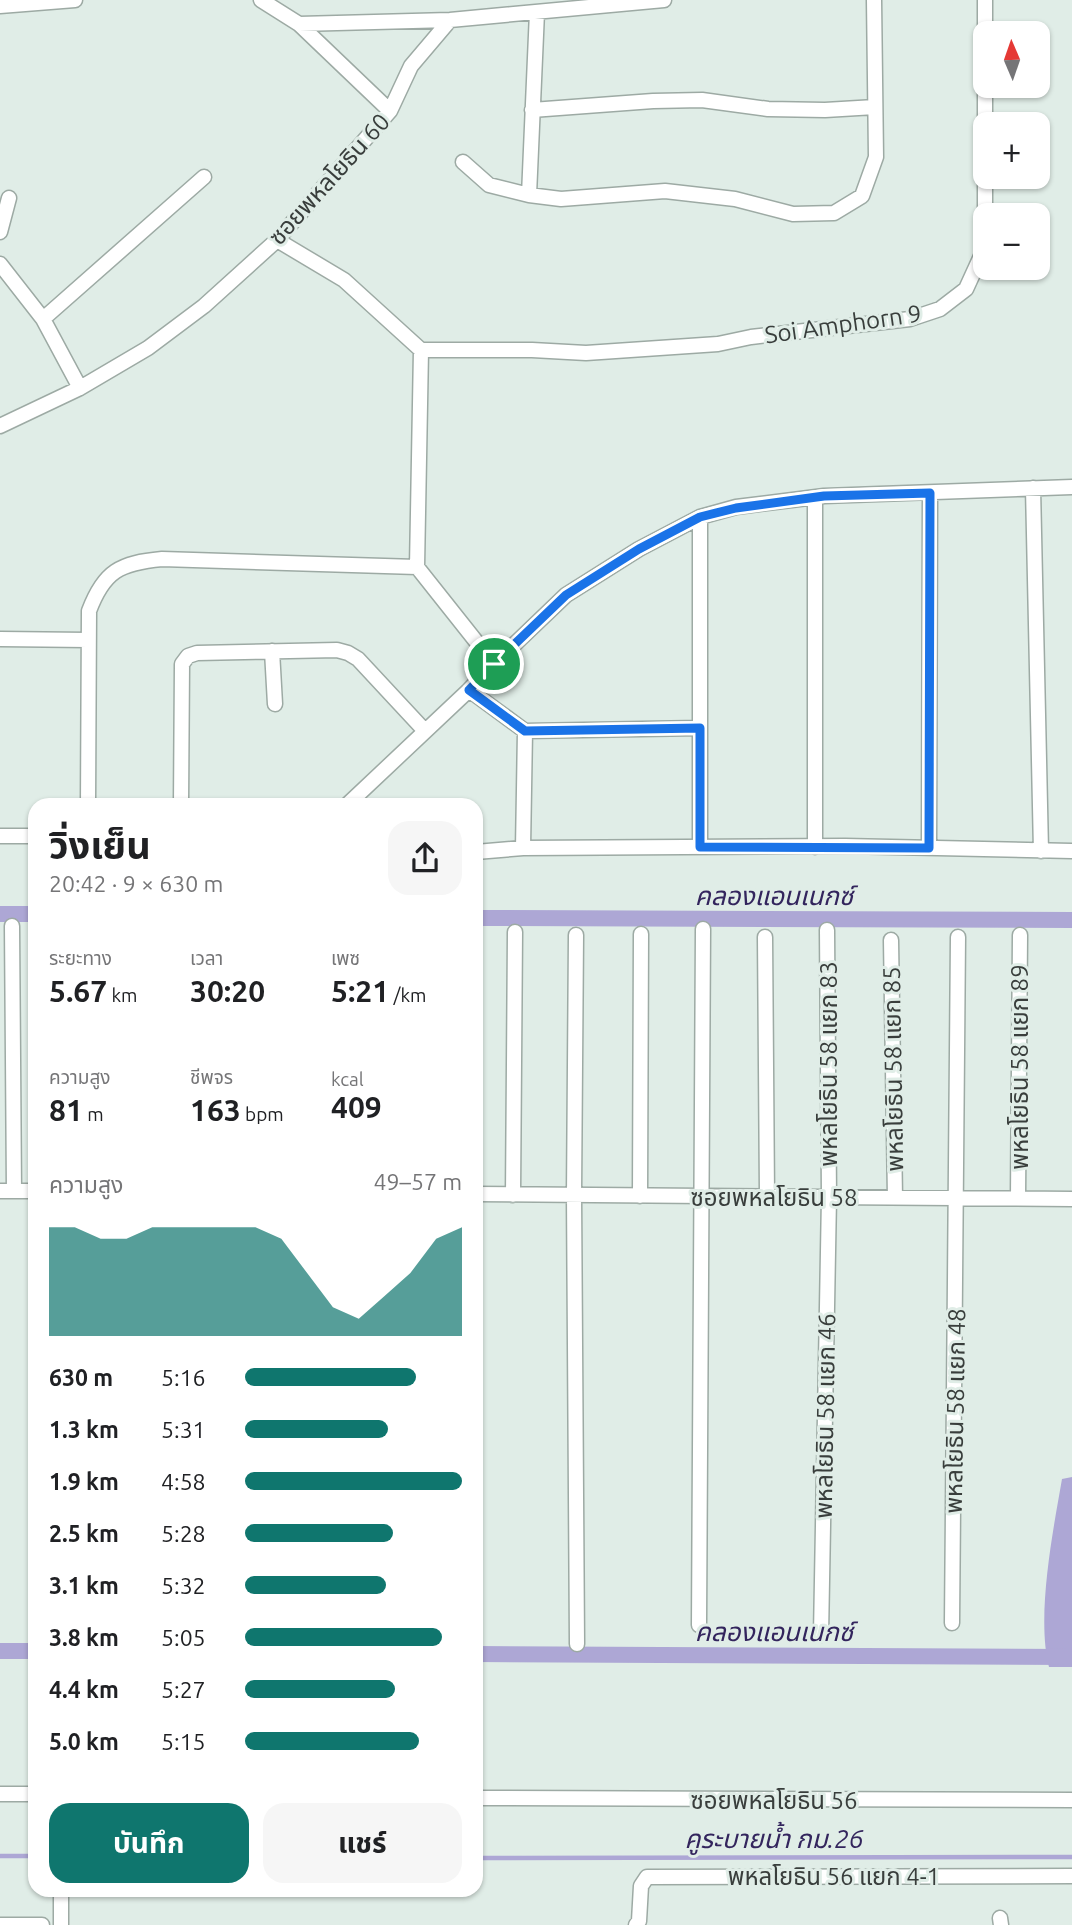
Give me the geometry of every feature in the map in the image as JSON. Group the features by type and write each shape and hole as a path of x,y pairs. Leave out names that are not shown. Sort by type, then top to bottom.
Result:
{"street":[{"path":"0,6 75,0"},
{"path":"261,0 299,24 390,111"},
{"path":"299,24 450,20 664,0"},
{"path":"463,162 489,184 529,195 561,199 665,191 735,199 793,214 834,213 862,196 876,157 874,0"},
{"name":"Soi Amphorn 9","path":"421,350 586,353 718,344 751,337 910,319 940,309 966,289 982,254 985,221 985,0"},
{"path":"529,195 537,12"},
{"name":"ซอยพหลโยธิน 60","path":"0,426 80,388 148,348 204,306 276,240 390,111 411,66 450,20"},
{"path":"532,110 702,100 768,109 875,107"},
{"path":"43,319 204,177"},
{"path":"0,232 9,198"},
{"path":"276,240 344,280 421,350 417,567 494,664"},
{"path":"0,264 43,319 80,388"},
{"path":"353,798 566,595 639,549 700,517 736,508 815,498 1072,487"},
{"path":"1033,488 1041,850"},
{"path":"929,848 930,493"},
{"path":"815,498 815,847"},
{"path":"700,517 700,847"},
{"path":"88,798 89,611 98,587 114,572 136,562 162,559 417,567"},
{"path":"0,639 88,640"},
{"path":"181,798 183,663 188,656 197,653 337,650 348,653 358,659 425,731"},
{"path":"272,651 275,704"},
{"path":"469,690 525,731 700,728"},
{"path":"523,848 525,731"},
{"path":"0,836 28,836"},
{"path":"483,851 523,848 700,847 1072,851"},
{"path":"12,926 7,1191 28,1191"},
{"path":"699,1625 704,929"},
{"name":"พหลโยธิน 58 แยก 83","path":"827,930 829,1197"},
{"path":"513,1195 514,932"},
{"path":"640,934 640,1196"},
{"path":"576,935 574,1195 577,1644"},
{"name":"พหลโยธิน 58 แยก 89","path":"1018,1198 1020,935"},
{"path":"765,937 767,1196"},
{"name":"พหลโยธิน 58 แยก 48","path":"952,1623 958,937"},
{"name":"พหลโยธิน 58 แยก 85","path":"891,940 895,1198"},
{"name":"ซอยพหลโยธิน 58","path":"483,1194 1072,1199"},
{"name":"พหลโยธิน 58 แยก 46","path":"821,1635 829,1197"},
{"path":"0,1794 28,1794"},
{"name":"ซอยพหลโยธิน 56","path":"483,1798 1072,1800"},
{"name":"พหลโยธิน 56 แยก 4-1","path":"636,1925 639,1922 641,1886 647,1877 1072,1877"},
{"path":"61,1897 61,1925"},
{"path":"0,1925 42,1925"}],"shaded area":[{"path":"1072,1477 1072,1667 1049,1667 1044,1623 1047,1573 1062,1479"}],"waterway":[{"name":"คลองแอนเนกซ์","path":"0,914 28,914"},
{"name":"คลองแอนเนกซ์","path":"483,918 1072,920"},
{"name":"คลองแอนเนกซ์","path":"0,1651 28,1651"},
{"name":"คลองแอนเนกซ์","path":"483,1654 1072,1657"},
{"name":"คูระบายน้ำ กม.26","path":"0,1856 28,1856"},
{"name":"คูระบายน้ำ กม.26","path":"483,1858 1072,1857"}],"route":[{"path":"930,493 929,848 700,847 700,728 525,731 469,690 494,664 566,595 639,549 700,517 736,508 824,496 930,493"}]}
